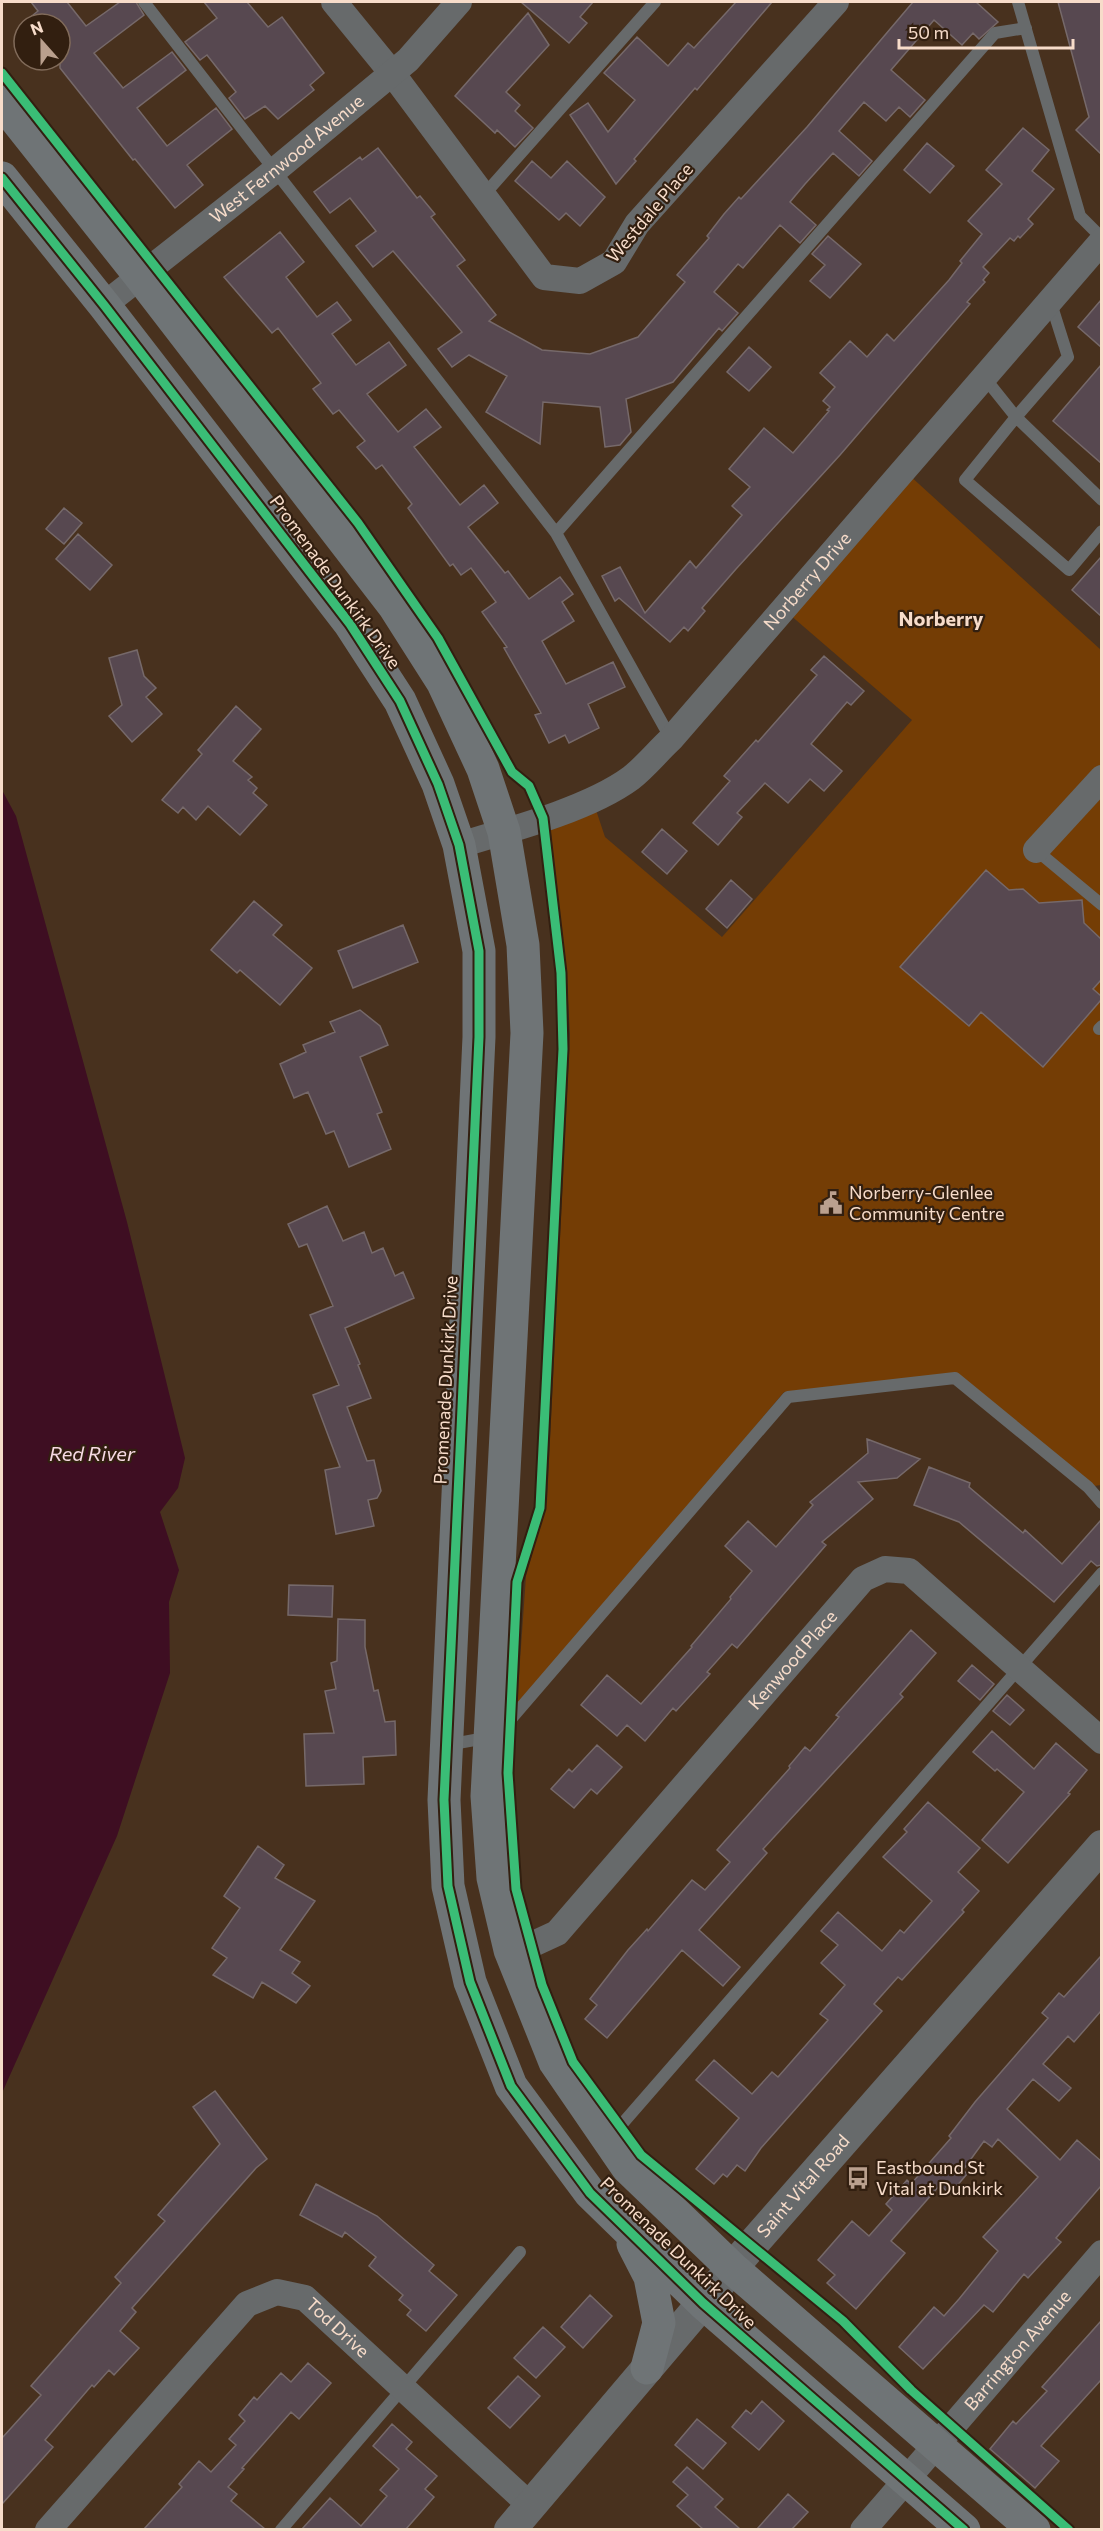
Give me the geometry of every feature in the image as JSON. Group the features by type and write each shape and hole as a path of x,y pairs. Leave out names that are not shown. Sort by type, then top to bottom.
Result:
{"main road":[{"name":"Promenade Dunkirk Drive","path":"2,102 140,276 394,606 443,683 483,769 504,832 523,945 526,1033 487,1796 493,1878 510,1950 555,2062 627,2167 732,2268 1034,2529"},
{"name":"Promenade Dunkirk Drive","path":"2,178 104,305 350,624 400,700 438,784 459,845 479,951 479,1037 444,1800 448,1886 470,1982 511,2086 590,2193 703,2303 964,2529"},
{"path":"624,2226 650,2277 659,2323 647,2368"}],"street":[{"name":"Westdale Place","path":"334,2 392,73 544,277 580,281 614,262 637,224 836,2"},
{"name":"West Fernwood Avenue","path":"104,305 274,171 392,73 410,57 459,2"},
{"name":"Norberry Drive","path":"459,845 585,804 631,778 671,739 1101,240"},
{"path":"1036,850 1101,778"},
{"name":"Kenwood Place","path":"510,1950 531,1945 557,1933 863,1579 885,1569 909,1571 1101,1741"},
{"name":"Saint Vital Road","path":"510,2529 732,2268 1101,1846"},
{"name":"Barrington Avenue","path":"863,2529 1101,2253"},
{"name":"Tod Drive","path":"48,2529 248,2304 277,2292 305,2298 531,2505"}],"lane":[{"path":"144,2 556,533 671,739"},
{"path":"483,196 655,2"},
{"path":"1018,2 1080,216 1101,240"},
{"path":"556,533 995,33 1026,28"},
{"path":"1050,300 1068,357 965,480 1069,570 1101,531"},
{"path":"984,377 1016,417 1101,500"},
{"path":"1036,850 1101,904"},
{"path":"446,1745 491,1737 511,1719 788,1397 955,1378 1088,1487 1101,1503"},
{"path":"1088,1487 1101,1486"},
{"path":"608,2140 1101,1573"},
{"path":"281,2529 520,2252"}],"shaded area":[{"name":"Norberry-Glenlee Community Centre","path":"908,474 1101,650 1101,1485 1088,1487 955,1373 784,1392 511,1719 519,1675 526,1576 547,1501 570,1034 567,983 550,825 595,807 605,837 722,937 912,720 789,614"}],"water":[{"name":"Red River","path":"2,790 16,816 127,1222 185,1458 178,1488 160,1512 179,1570 169,1602 170,1673 117,1836 2,2093"}],"building":[{"path":"31,2 67,2 86,26 120,2 136,2 144,15 94,53 123,88 172,52 186,70 137,108 167,146 216,108 232,129 187,165 203,185 175,208 135,159 133,160 63,72 72,72 72,12 38,11"},
{"path":"204,2 247,2 268,27 282,17 324,73 310,85 314,90 278,119 265,106 245,119 229,98 236,92 207,55 200,60 185,42 217,18"},
{"path":"521,2 593,2 580,17 587,23 569,43"},
{"path":"736,2 772,2 634,159 636,161 616,184 570,115 588,103 608,132 635,100 604,73 637,37 668,66 688,43 694,48"},
{"path":"913,2 976,2 998,22 979,39 973,33 962,45 934,20 891,70 925,100 910,117 899,107 886,121 864,102 839,131 872,161 859,176 833,153 805,184 790,202 816,225 800,243 780,225 743,268 738,264 714,292 738,313 722,331 719,328 673,382 626,399 631,432 620,445 605,447 600,407 543,402 540,444 486,412 507,376 469,355 452,367 438,349 462,332 393,251 373,267 356,246 376,231 350,198 330,213 314,192 360,157 362,160 378,148 417,198 420,196 435,214 431,217 465,260 457,266 496,315 489,321 542,350 590,354 638,337 685,282 677,275 709,238 707,236 724,214 739,197 741,199 807,127"},
{"path":"1058,2 1101,2 1101,154 1076,130 1089,117"},
{"path":"528,13 549,45 506,92 520,105 515,111 533,128 515,147 497,130 495,133 455,96"},
{"path":"1023,128 1049,150 1032,171 1054,189 1028,219 1033,224 1020,238 1018,236 1014,241 1010,238 983,267 989,273 983,280 985,282 967,302 970,304 840,455 702,608 705,611 688,631 684,627 670,642 619,598 615,601 602,576 620,567 645,613 690,561 696,568 742,515 732,506 750,487 729,469 764,428 793,453 829,411 827,410 830,407 823,401 835,387 820,373 850,341 867,357 887,334 894,341 949,280 962,263 960,261 982,234 968,221 1002,184 986,170"},
{"path":"927,143 954,166 930,193 904,170"},
{"path":"532,161 551,178 567,161 605,197 580,226 566,213 559,220 515,181"},
{"path":"280,232 304,262 286,277 317,317 337,302 351,320 332,334 356,365 389,342 406,365 367,394 398,432 426,409 441,427 414,447 460,505 484,485 498,503 468,527 505,573 508,571 529,599 560,577 573,594 562,602 574,621 542,641 566,684 613,662 625,687 588,704 599,728 569,743 565,735 549,743 535,715 541,713 504,648 507,647 482,612 496,602 471,568 461,575 453,564 450,566 408,508 412,504 382,465 376,469 357,447 365,441 339,410 333,414 313,389 321,383 278,328 272,333 224,277"},
{"path":"828,236 861,264 830,298 810,281 825,265 812,254"},
{"path":"1101,300 1101,347 1078,327"},
{"path":"749,347 771,367 749,391 727,372"},
{"path":"1101,365 1101,463 1053,421"},
{"path":"64,508 82,523 64,544 46,529"},
{"path":"78,534 112,565 90,590 56,559"},
{"path":"1101,557 1101,616 1072,590"},
{"path":"137,650 144,676 156,688 146,697 162,714 132,742 109,716 122,705 109,658"},
{"path":"824,656 864,691 851,705 847,702 811,744 842,771 824,791 810,779 788,803 765,783 737,813 742,817 718,845 693,823 730,781 724,776 756,740 758,742 817,675 811,670"},
{"path":"236,706 261,729 233,761 252,777 248,780 257,788 253,793 267,805 240,835 208,806 196,820 183,807 178,813 162,800 202,754 198,750"},
{"path":"662,829 687,851 667,874 642,852"},
{"path":"986,870 1009,890 1023,889 1039,903 1082,900 1084,923 1101,939 1101,980 1093,989 1101,996 1101,1000 1043,1067 981,1012 969,1026 900,967"},
{"path":"731,880 752,899 727,928 706,909"},
{"path":"254,901 282,925 273,935 312,968 280,1005 240,970 237,973 211,950"},
{"path":"403,925 418,962 353,988 338,951"},
{"path":"360,1010 380,1026 388,1045 360,1057 382,1112 377,1114 391,1149 349,1167 334,1131 326,1134 308,1092 294,1098 280,1064 306,1052 303,1045 335,1032 330,1022"},
{"path":"327,1206 343,1241 364,1232 372,1253 383,1248 395,1276 403,1272 414,1298 345,1328 371,1398 347,1407 367,1461 374,1460 381,1491 377,1498 368,1500 374,1526 336,1534 325,1470 340,1467 313,1395 339,1385 310,1315 333,1306 307,1244 299,1247 288,1224"},
{"path":"867,1439 920,1459 897,1478 858,1482 873,1499 822,1542 826,1545 737,1648 732,1644 707,1672 710,1674 676,1711 673,1708 645,1741 627,1725 617,1736 581,1705 607,1675 641,1704 692,1647 752,1571 725,1546 748,1521 776,1547 813,1505 810,1502 868,1453"},
{"path":"929,1467 970,1483 969,1487 1023,1533 1025,1530 1062,1564 1101,1520 1101,1565 1097,1566 1091,1561 1054,1602 959,1522 914,1505"},
{"path":"289,1585 333,1586 332,1617 288,1615"},
{"path":"338,1619 365,1620 365,1647 374,1691 378,1690 385,1722 395,1721 396,1755 363,1757 364,1784 306,1786 304,1734 334,1733 325,1691 336,1689 331,1663 337,1661"},
{"path":"911,1630 936,1653 900,1694 903,1697 763,1849 767,1853 699,1930 740,1967 723,1986 682,1950 607,2038 585,2019 597,2005 590,1999 628,1950 647,1929 648,1931 692,1880 705,1890 730,1862 717,1850 790,1768 789,1766 805,1747 810,1751 839,1717 836,1715"},
{"path":"972,1665 994,1684 980,1700 958,1681"},
{"path":"1007,1695 1024,1710 1010,1725 993,1711"},
{"path":"992,1731 1034,1769 1056,1743 1087,1770 1068,1793 1070,1794 1008,1863 982,1840 1024,1792 973,1752"},
{"path":"597,1745 622,1767 597,1794 591,1789 574,1808 551,1789 569,1769 572,1772"},
{"path":"928,1802 980,1848 958,1872 979,1891 962,1910 964,1912 902,1980 898,1977 874,2004 882,2011 761,2148 745,2171 737,2165 727,2177 723,2174 714,2184 696,2169 739,2118 696,2080 714,2060 752,2094 772,2072 778,2077 828,2020 820,2014 845,1985 821,1963 838,1945 821,1931 838,1912 882,1951 900,1930 904,1933 932,1901 883,1857 907,1832 904,1829"},
{"path":"258,1846 284,1865 275,1878 315,1901 280,1950 300,1962 292,1973 310,1986 296,2003 262,1982 253,1998 213,1975 227,1958 212,1948 240,1908 224,1896"},
{"path":"1101,1956 1101,2011 1074,2042 1068,2036 1043,2064 1071,2088 1059,2101 1033,2079 1007,2109 1060,2160 1077,2140 1101,2161 1101,2186 1056,2238 1061,2242 1028,2278 1024,2274 993,2312 984,2305 923,2369 899,2347 934,2307 944,2316 959,2299 998,2251 983,2237 1038,2177 998,2139 992,2147 984,2141 963,2170 967,2174 950,2194 940,2185 891,2241 905,2253 856,2309 827,2283 835,2275 818,2260 852,2221 869,2236 892,2210 886,2204 907,2180 911,2184 951,2138 949,2136 975,2102 1048,2018 1042,2013 1059,1993 1064,1997"},
{"path":"215,2091 267,2159 256,2168 132,2308 136,2312 120,2331 139,2348 114,2375 109,2370 94,2387 92,2385 45,2440 53,2447 2,2504 2,2438 41,2395 31,2386 121,2283 115,2277 165,2221 158,2215 220,2144 193,2107"},
{"path":"316,2184 377,2216 434,2265 429,2271 457,2295 426,2331 407,2315 411,2310 399,2300 403,2295 369,2266 376,2257 345,2232 342,2237 300,2215"},
{"path":"590,2295 612,2316 583,2348 561,2327"},
{"path":"1101,2321 1101,2380 1041,2446 1059,2461 1035,2488 990,2449 1013,2421 1016,2424 1047,2391 1042,2387"},
{"path":"543,2327 565,2347 536,2378 514,2358"},
{"path":"308,2363 331,2383 299,2419 291,2412 228,2487 237,2494 231,2501 265,2529 144,2529 182,2487 179,2484 199,2461 211,2472 236,2445 229,2439 245,2421 239,2415 254,2397 257,2400 281,2373 291,2382"},
{"path":"518,2376 540,2396 510,2428 488,2408"},
{"path":"762,2401 784,2421 759,2450 732,2427 746,2410 751,2414"},
{"path":"697,2419 726,2443 703,2469 675,2445"},
{"path":"392,2424 412,2442 406,2449 437,2476 425,2489 434,2497 406,2529 302,2529 330,2498 361,2526 387,2496 380,2490 399,2469 373,2446"},
{"path":"687,2467 723,2499 715,2507 740,2529 703,2529 677,2506 688,2495 673,2482"},
{"path":"788,2494 808,2512 792,2529 757,2529"}],"cycle path":[{"path":"2,73 358,523 438,638 512,772 529,786 543,818 561,973 563,1049 540,1508 517,1582 508,1773 516,1889 542,1985 573,2062 641,2155 843,2321 911,2390 1069,2530"},
{"path":"2,178 104,305 350,624 400,701 438,784 459,845 479,951 479,1037 444,1800 448,1886 470,1982 511,2086 590,2193 703,2303 964,2530"}],"place":[{"name":"Norberry-Glenlee Community Centre","path":"831,1203"},
{"name":"Eastbound St Vital at Dunkirk","path":"858,2178"}],"district":[{"name":"Norberry","path":"941,619"}]}
